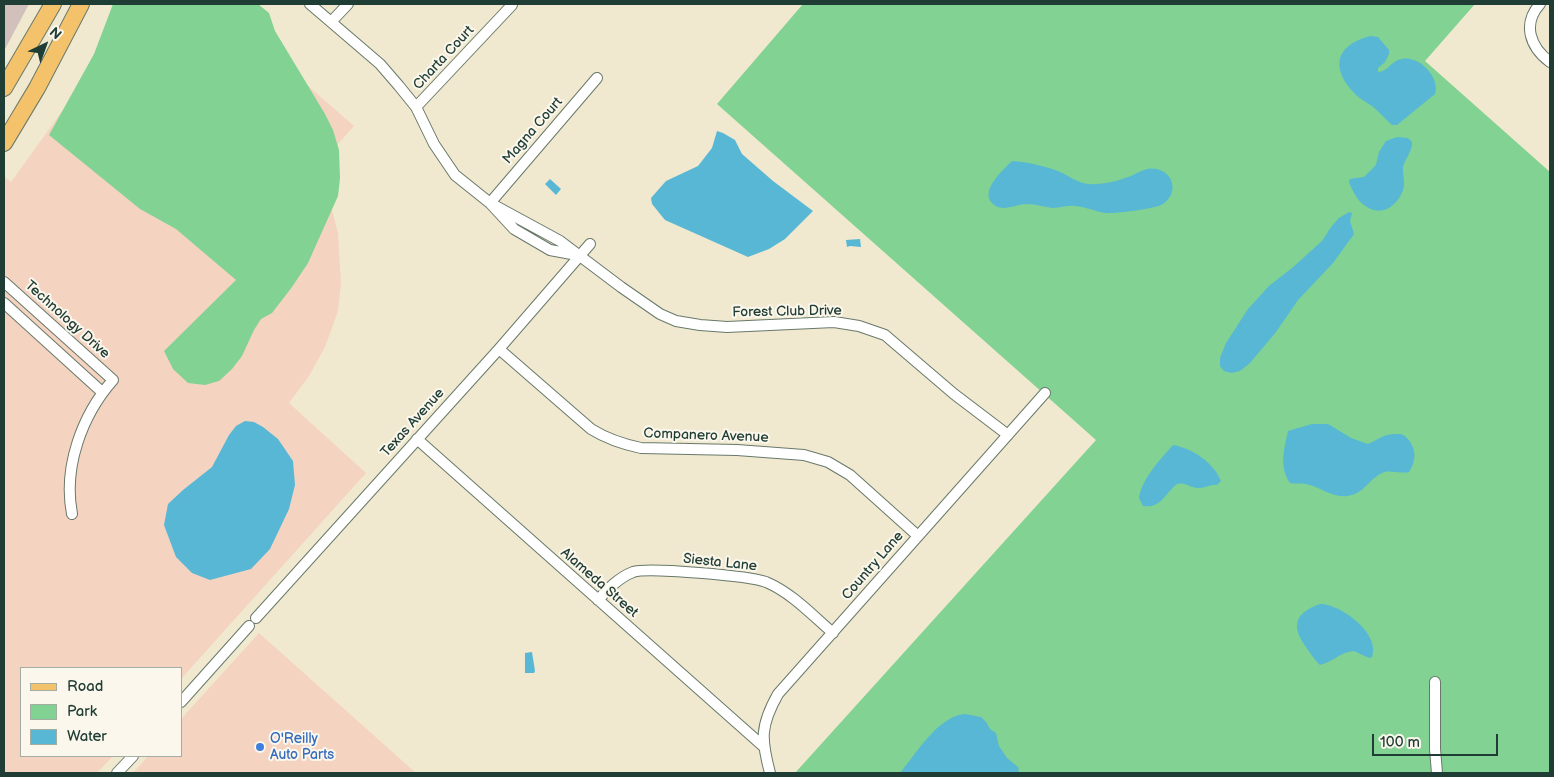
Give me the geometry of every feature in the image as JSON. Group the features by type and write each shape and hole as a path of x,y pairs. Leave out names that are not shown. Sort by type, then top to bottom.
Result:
{"main road":[{"path":"4,88 54,4"},
{"path":"46,72 45,58 75,4"},
{"path":"4,143 46,72 81,4"}],"street":[{"name":"Forest Club Drive","path":"310,4 380,64 416,107 434,144 455,175 490,203 560,241 660,314 676,321 727,327 834,322 859,326 885,335 954,394 1008,435"},
{"path":"331,22 348,4"},
{"path":"1540,4 1531,16 1529,33 1535,47 1550,62"},
{"name":"Charta Court","path":"416,107 512,5"},
{"name":"Magna Court","path":"490,203 597,78"},
{"name":"Texas Avenue","path":"182,701 499,349 590,244"},
{"name":"Technology Drive","path":"4,282 113,380 102,392"},
{"path":"4,303 102,392 92,408 71,462 68,496 72,514"},
{"name":"Companero Avenue","path":"499,349 591,429 606,438 640,448 737,450 804,455 828,462 850,475 918,536"},
{"name":"Country Lane","path":"770,773 763,746 763,728 769,710 778,694 1045,394"},
{"name":"Alameda Street","path":"417,439 763,746"},
{"name":"Siesta Lane","path":"598,600 613,583 634,572 742,576 766,582 790,595 833,633"},
{"path":"1435,682 1434,749 1436,773"},
{"path":"117,773 132,757"}],"shaded area":[{"path":"4,4 29,4 4,51"},
{"path":"214,4 354,126 315,170 329,199 338,233 341,283 338,311 325,347 309,376 289,403 366,473 182,678 182,667 20,667 20,757 112,757 97,773 4,773 4,176 11,182 68,103"},
{"path":"259,633 416,773 133,773 147,757 182,757 182,718"}],"green space":[{"path":"113,4 258,4 269,13 275,31 325,114 333,130 339,150 340,178 338,196 308,263 272,313 261,319 242,356 232,369 219,381 205,385 188,383 173,369 164,351 236,280 176,229 140,209 49,135 94,54"},
{"path":"803,4 1475,4 1425,61 1550,172 1550,773 795,773 1096,440 717,104"}],"water":[{"path":"1370,36 1378,37 1389,50 1385,62 1378,68 1378,72 1384,71 1398,60 1412,59 1425,67 1431,73 1434,80 1435,94 1397,125 1392,125 1356,95 1342,77 1340,60 1343,52 1358,40"},
{"path":"717,131 735,140 742,154 773,181 813,211 785,239 769,249 748,257 665,220 652,204 651,198 666,181 698,166 712,148"},
{"path":"1397,137 1408,138 1412,142 1403,167 1403,190 1392,206 1376,211 1361,203 1349,182 1350,179 1364,177 1376,165 1379,152 1386,141"},
{"path":"1012,161 1049,168 1088,184 1112,182 1153,168 1168,175 1171,180 1172,191 1166,201 1157,207 1116,213 1105,213 1072,206 1053,208 1034,204 1022,204 1004,208 995,206 989,197 991,185"},
{"path":"550,179 561,189 556,195 545,184"},
{"path":"1349,212 1352,213 1350,221 1354,234 1333,263 1298,300 1276,332 1250,363 1240,371 1231,373 1224,371 1220,366 1220,358 1226,343 1248,309 1269,286 1322,241 1339,218"},
{"path":"860,239 861,247 847,247 846,240"},
{"path":"245,421 254,422 278,439 293,461 295,485 289,509 270,549 251,569 210,580 192,573 176,557 164,525 168,504 212,467 229,435 236,426"},
{"path":"1312,424 1328,424 1351,438 1368,444 1388,435 1403,435 1408,439 1413,448 1413,463 1409,472 1385,472 1377,476 1358,492 1347,496 1332,494 1311,485 1290,483 1283,464 1288,431"},
{"path":"1173,445 1188,449 1202,457 1218,474 1221,481 1217,485 1200,488 1177,484 1159,503 1143,506 1139,498 1144,483 1152,470"},
{"path":"1320,604 1338,609 1365,630 1371,639 1372,657 1369,658 1354,651 1320,665 1317,662 1300,637 1297,622 1308,610"},
{"path":"532,652 535,671 534,673 525,673 525,653"},
{"path":"965,714 981,717 986,722 990,729 996,733 999,746 1007,758 1018,767 1019,773 900,773 928,737 946,721 955,716"}],"place":[{"name":"O'Reilly Auto Parts","path":"260,747"}]}
